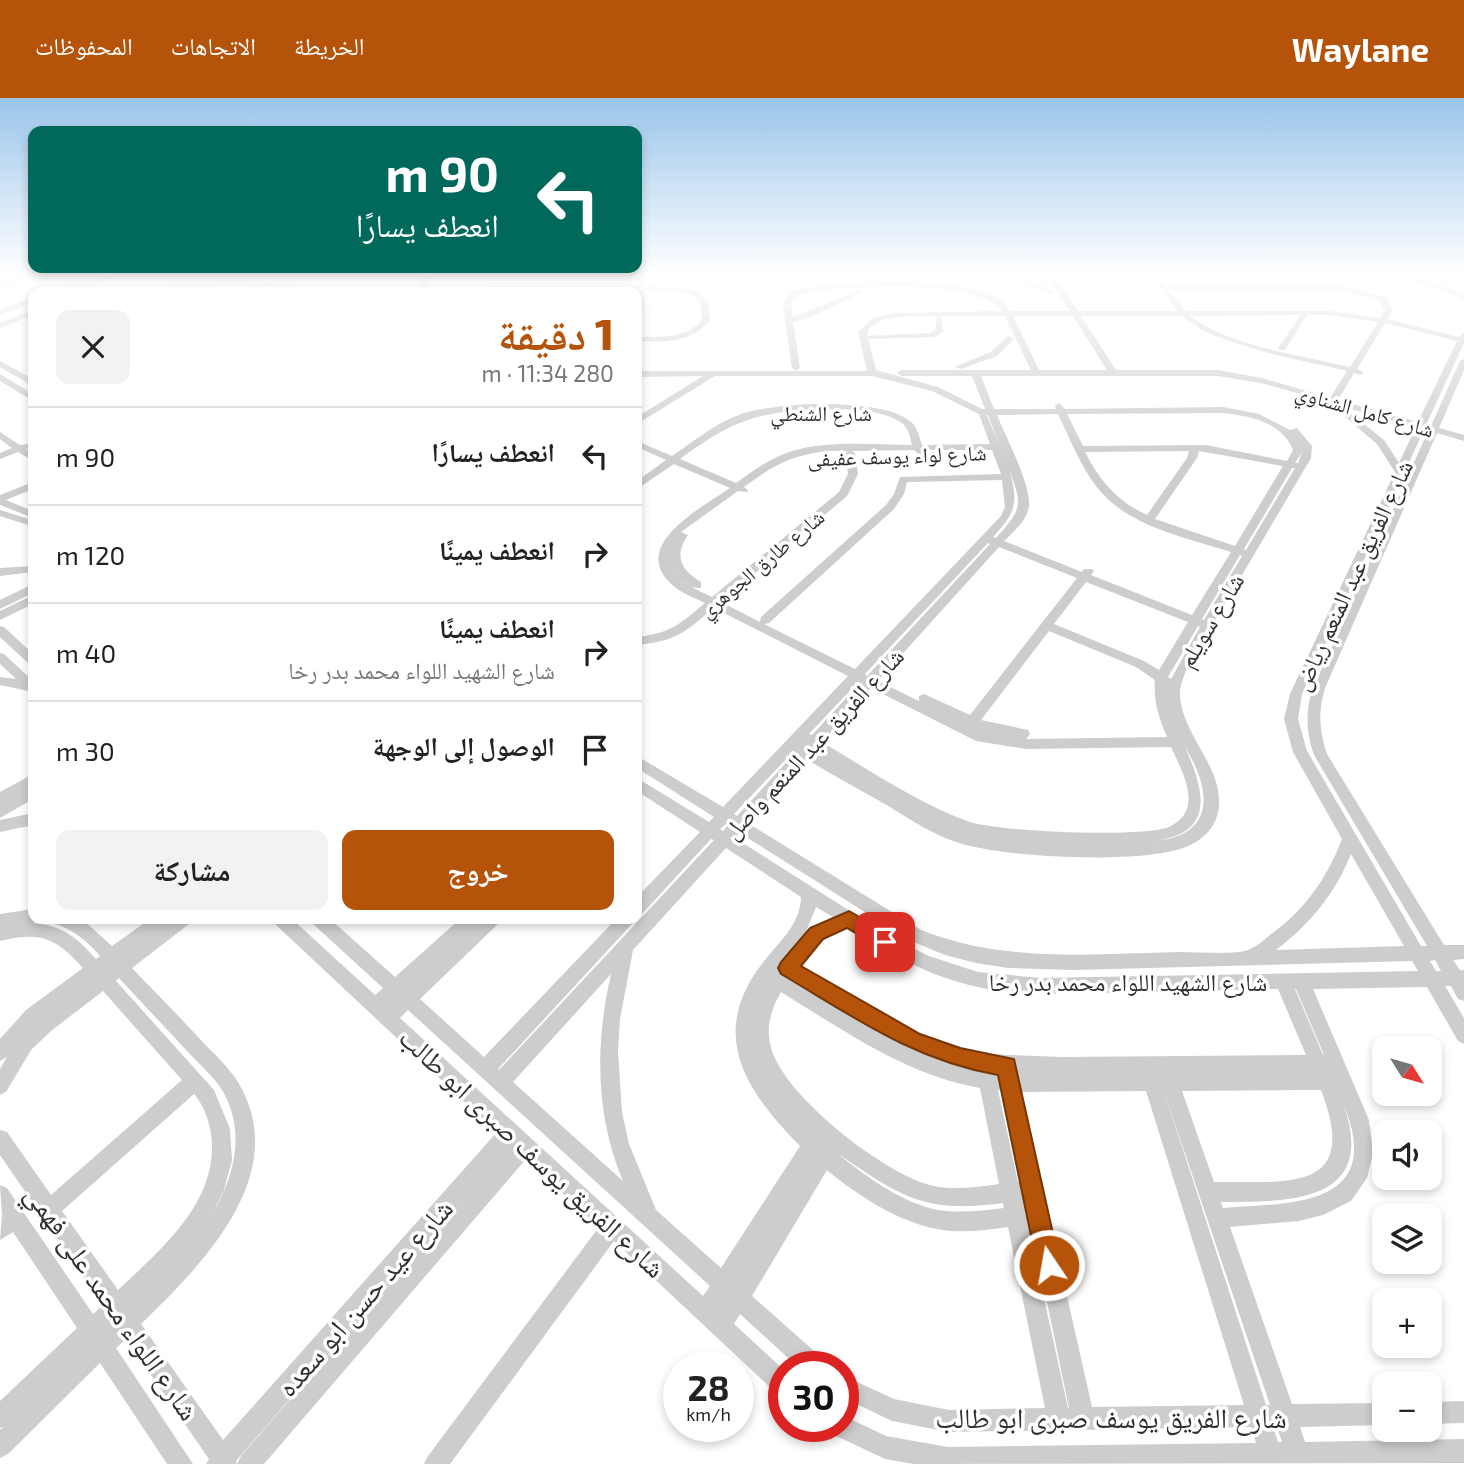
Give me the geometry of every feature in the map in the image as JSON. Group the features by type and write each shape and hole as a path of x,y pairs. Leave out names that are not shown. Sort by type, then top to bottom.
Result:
{"street":[{"path":"795,338 799,368"},
{"path":"864,338 876,370"},
{"path":"870,338 876,370"},
{"path":"966,371 994,354 1011,338 1030,369"},
{"path":"1015,338 1030,369"},
{"path":"1085,338 1105,369"},
{"path":"1232,338 1357,370"},
{"path":"1246,338 1357,370"},
{"path":"1282,348 1289,338"},
{"path":"1376,338 1338,400 1332,404 1381,442 1400,472"},
{"name":"شارع الفريق عبد المنعم رياض","path":"1462,339 1319,688 1312,712 1312,726 1321,755 1440,953 1460,978 1464,993"},
{"name":"شارع الفريق عبد المنعم رياض","path":"1464,361 1400,472 1292,707 1293,732 1300,752 1464,1035"},
{"path":"0,363 28,380"},
{"name":"شارع كامل الشناوي","path":"715,371 799,368 966,371 1105,369 1225,373 1338,400 1464,438"},
{"name":"شارع كامل الشناوي","path":"966,371 1030,369"},
{"path":"876,370 935,389 984,409 1222,406 1252,411 1283,423 1304,440 1308,452 1295,468 1195,450 1087,452"},
{"name":"شارع كامل الشناوي","path":"642,371 876,370"},
{"path":"642,408 700,371"},
{"path":"642,418 715,371"},
{"name":"شارع الفريق عبد المنعم واصل","path":"731,820 796,740 866,675 995,537 1019,519 1024,506 966,371"},
{"path":"0,377 28,395"},
{"path":"19,389 28,384"},
{"path":"1064,409 1087,452 1100,485 1111,498 1152,517 1245,550"},
{"name":"شارع الشنطي","path":"642,483 736,421 777,410 881,411 907,423 918,450"},
{"path":"0,424 27,446"},
{"name":"شارع كامل الشناوي","path":"1428,425 1464,432"},
{"path":"2,439 18,436"},
{"path":"2,439 27,446"},
{"path":"0,456 27,446"},
{"path":"642,447 738,491"},
{"name":"شارع لواء يوسف عفيفى","path":"866,675 717,600 682,576 673,555 684,534 773,461 794,453 825,449 1000,449"},
{"name":"شارع الفريق عبد المنعم واصل","path":"995,537 1012,508 1012,493 1000,449"},
{"name":"شارع لواء يوسف عفيفى","path":"738,491 788,461 819,454 918,450"},
{"path":"1152,517 1195,450"},
{"path":"642,452 672,462"},
{"name":"شارع طارق الجوهري","path":"642,640 675,633 843,494 853,474 850,453"},
{"name":"شارع سويلم","path":"796,740 927,822 970,841 1016,848 1154,848 1190,839 1207,823 1211,812 1209,788 1159,698 1161,677 1203,619 1295,468"},
{"path":"765,620 890,507 899,495 903,479 1006,477"},
{"path":"0,498 28,484"},
{"path":"0,498 28,512"},
{"path":"0,513 28,521"},
{"path":"995,537 1203,619"},
{"path":"0,572 28,569"},
{"path":"971,723 1086,573"},
{"path":"0,605 28,591"},
{"name":"شارع لواء يوسف عفيفى","path":"717,600 765,620 866,675"},
{"path":"0,616 28,602"},
{"name":"شارع سويلم","path":"1181,738 1173,687 1203,619"},
{"path":"1046,625 1129,659 1173,687"},
{"path":"0,630 28,656"},
{"path":"0,657 28,682"},
{"path":"866,675 971,723 995,731 1031,735 1181,738"},
{"path":"866,675 965,731 1000,742 1181,738"},
{"name":"شارع الفريق عبد المنعم واصل","path":"500,1083 626,945 717,835 809,747 866,675"},
{"path":"0,681 28,686"},
{"name":"شارع الشهيد اللواء محمد بدر رخا","path":"642,764 909,932 958,953 1003,962 1464,952"},
{"path":"0,799 28,782"},
{"name":"شارع الشهيد اللواء محمد بدر رخا","path":"642,787 919,961 985,983 1040,986 1460,978"},
{"path":"0,812 28,795"},
{"path":"0,826 28,820"},
{"name":"شارع الفريق عبد المنعم واصل","path":"642,903 717,835"},
{"path":"1247,958 1291,931 1308,914 1334,878 1350,838"},
{"path":"776,971 806,921 809,894"},
{"path":"3,927 28,918"},
{"path":"849,919 816,933 754,992 743,1030 748,1067 768,1101 888,1188 916,1213 950,1221 1037,1214"},
{"path":"3,927 22,930 55,924"},
{"path":"61,924 71,943 208,1096 222,1126 222,1167 215,1190 187,1237 121,1314"},
{"path":"0,1417 207,1241 228,1208 241,1174 246,1143 243,1115 233,1092 86,930 64,924"},
{"path":"0,1052 33,1016 99,974 157,924"},
{"path":"116,961 175,924"},
{"name":"شارع الفريق يوسف صبرى ابو طالب","path":"286,924 768,1370"},
{"name":"شارع الفريق يوسف صبرى ابو طالب","path":"325,924 797,1351"},
{"path":"402,994 466,924"},
{"path":"382,1012 486,924"},
{"path":"485,1069 621,924"},
{"path":"626,945 610,1011 607,1074 612,1116 621,1150 650,1218"},
{"path":"776,971 904,1055 944,1072 1161,1082 1331,1072"},
{"path":"0,1086 25,1044 99,974"},
{"path":"1217,1218 1316,1209 1344,1196 1361,1171 1365,1139 1331,1072 1292,981"},
{"path":"156,1037 173,1023"},
{"path":"985,1072 1059,1420"},
{"path":"1008,1074 1331,1072"},
{"path":"1208,1192 1309,1186 1333,1171 1343,1144 1343,1128 1331,1072"},
{"path":"1008,1074 1083,1419"},
{"path":"48,1210 195,1081"},
{"path":"1161,1082 1208,1192 1297,1454"},
{"path":"1161,1082 1271,1454"},
{"name":"شارع عيد حسن ابو سعده","path":"222,1462 518,1138"},
{"name":"شارع عيد حسن ابو سعده","path":"249,1464 518,1138"},
{"name":"شارع اللواء محمد على فهمي","path":"0,1139 222,1462"},
{"path":"721,1326 731,1291 824,1141"},
{"path":"888,1188 948,1198 1032,1190"},
{"path":"948,1198 950,1221"},
{"name":"شارع اللواء محمد على فهمي","path":"4,1211 96,1338 181,1464"},
{"path":"436,1464 613,1226"},
{"path":"705,1312 731,1291"},
{"path":"0,1446 96,1338"},
{"name":"شارع الفريق يوسف صبرى ابو طالب","path":"859,1394 892,1410 920,1418 949,1421 1372,1414"},
{"name":"شارع الفريق يوسف صبرى ابو طالب","path":"859,1435 885,1447 948,1459 1464,1451"}],"route":[{"path":"885,942 849,919 840,921 816,933 788,968 915,1042 960,1058 1006,1066 1049,1265"}]}
